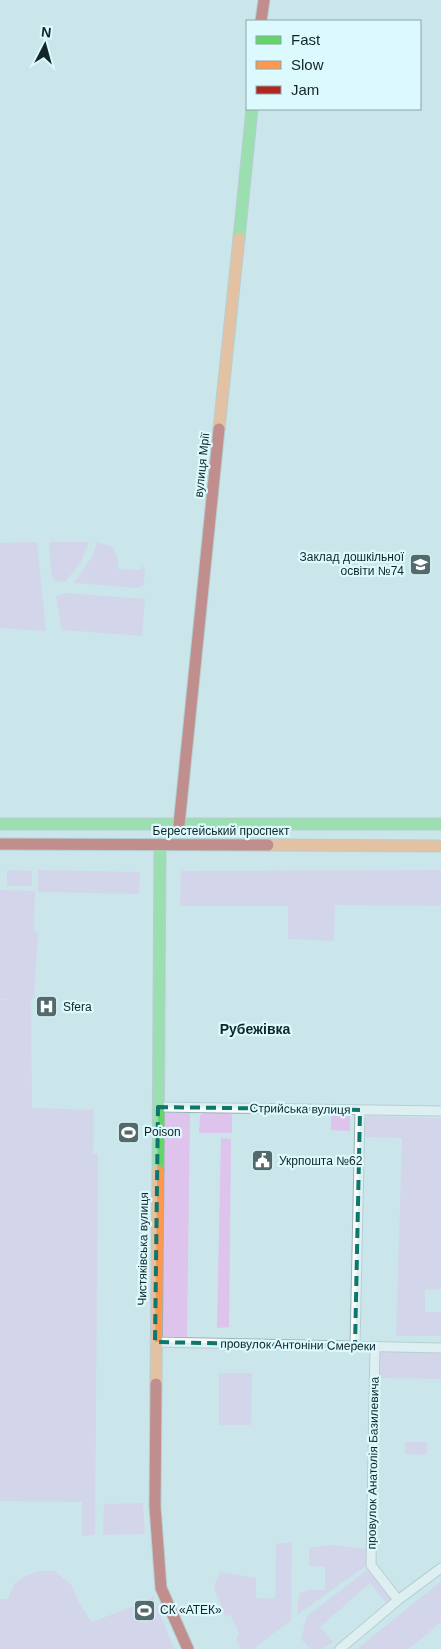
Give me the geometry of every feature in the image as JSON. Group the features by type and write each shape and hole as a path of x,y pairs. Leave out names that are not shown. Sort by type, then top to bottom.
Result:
{"street":[{"path":"261,20 264,0"},
{"name":"вулиця Мрії","path":"179,825 252,110"},
{"name":"Берестейський проспект","path":"0,824 441,824"},
{"name":"Берестейський проспект","path":"0,844 441,846"},
{"name":"Чистяківська вулиця","path":"160,844 154,1507 161,1588 188,1649"},
{"name":"Стрийська вулиця","path":"158,1107 441,1111"},
{"path":"355,1346 360,1110"},
{"name":"провулок Антоніни Смереки","path":"155,1342 441,1348"},
{"name":"провулок Анатолія Базилевича","path":"374,1346 371,1565 398,1600"},
{"path":"340,1649 398,1600 441,1568"}],"highlighted area":[{"path":"158,1107 360,1110 355,1346 155,1342"}],"shaded area":[{"path":"37,542 46,631 0,628 0,543"},
{"path":"50,542 89,542 81,562 65,582 56,581 52,577"},
{"path":"97,542 113,547 118,560 118,569 141,570 141,566 145,568 144,585 137,588 74,583 93,555"},
{"path":"66,593 145,599 142,636 62,630 56,596"},
{"path":"7,870 32,871 32,886 7,886"},
{"path":"38,870 140,872 139,894 38,892"},
{"path":"441,870 441,906 335,905 334,941 288,939 288,906 180,906 181,871"},
{"path":"0,890 35,891 34,931 38,932 34,999 31,999 32,1108 94,1110 93,1153 98,1154 95,1535 82,1536 82,1502 0,1501 0,1000 9,999 0,999"},
{"path":"204,1112 228,1112 232,1115 232,1133 199,1133 200,1116"},
{"path":"164,1113 190,1113 187,1337 161,1336"},
{"path":"333,1115 350,1116 350,1131 331,1130 331,1117"},
{"path":"368,1116 441,1118 441,1289 425,1290 425,1312 441,1312 441,1336 396,1336 402,1138 364,1137 364,1119"},
{"path":"221,1138 231,1139 229,1327 217,1328"},
{"path":"377,1350 441,1352 441,1379 377,1378"},
{"path":"219,1373 252,1373 251,1425 219,1425"},
{"path":"405,1442 427,1442 427,1455 405,1454"},
{"path":"143,1503 145,1534 103,1535 104,1504"},
{"path":"292,1542 291,1620 253,1649 241,1649 236,1640 239,1633 230,1615 225,1616 214,1587 220,1572 256,1578 256,1598 275,1599 276,1544"},
{"path":"331,1545 368,1549 367,1565 297,1615 299,1593 309,1590 325,1590 325,1567 309,1566 309,1548"},
{"path":"370,1568 393,1599 387,1604 370,1583 320,1627 333,1642 322,1649 310,1649 301,1639 307,1616"},
{"path":"40,1571 55,1571 72,1586 79,1603 92,1622 142,1603 153,1596 174,1649 0,1649 0,1599 8,1599 13,1587 19,1580"},
{"path":"441,1581 441,1622 409,1649 357,1649"}],"traffic: fast":[{"path":"239,238 252,110"},
{"path":"0,824 441,824"},
{"path":"158,1171 160,844"}],"traffic: slow":[{"path":"219,429 239,238"},
{"path":"268,845 441,846"},
{"path":"156,1384 158,1171"}],"traffic: jam":[{"path":"261,20 264,0"},
{"path":"179,825 219,429"},
{"path":"0,844 268,845"},
{"path":"156,1384 155,1507 161,1588 188,1649"}],"place":[{"name":"Заклад дошкільної освіти №74","path":"420,564"},
{"name":"Sfera","path":"47,1007"},
{"name":"Poison","path":"128,1132"},
{"name":"Укрпошта №62","path":"263,1161"},
{"name":"СК «АТЕК»","path":"144,1610"}],"district":[{"name":"Рубежівка","path":"255,1029"}]}
